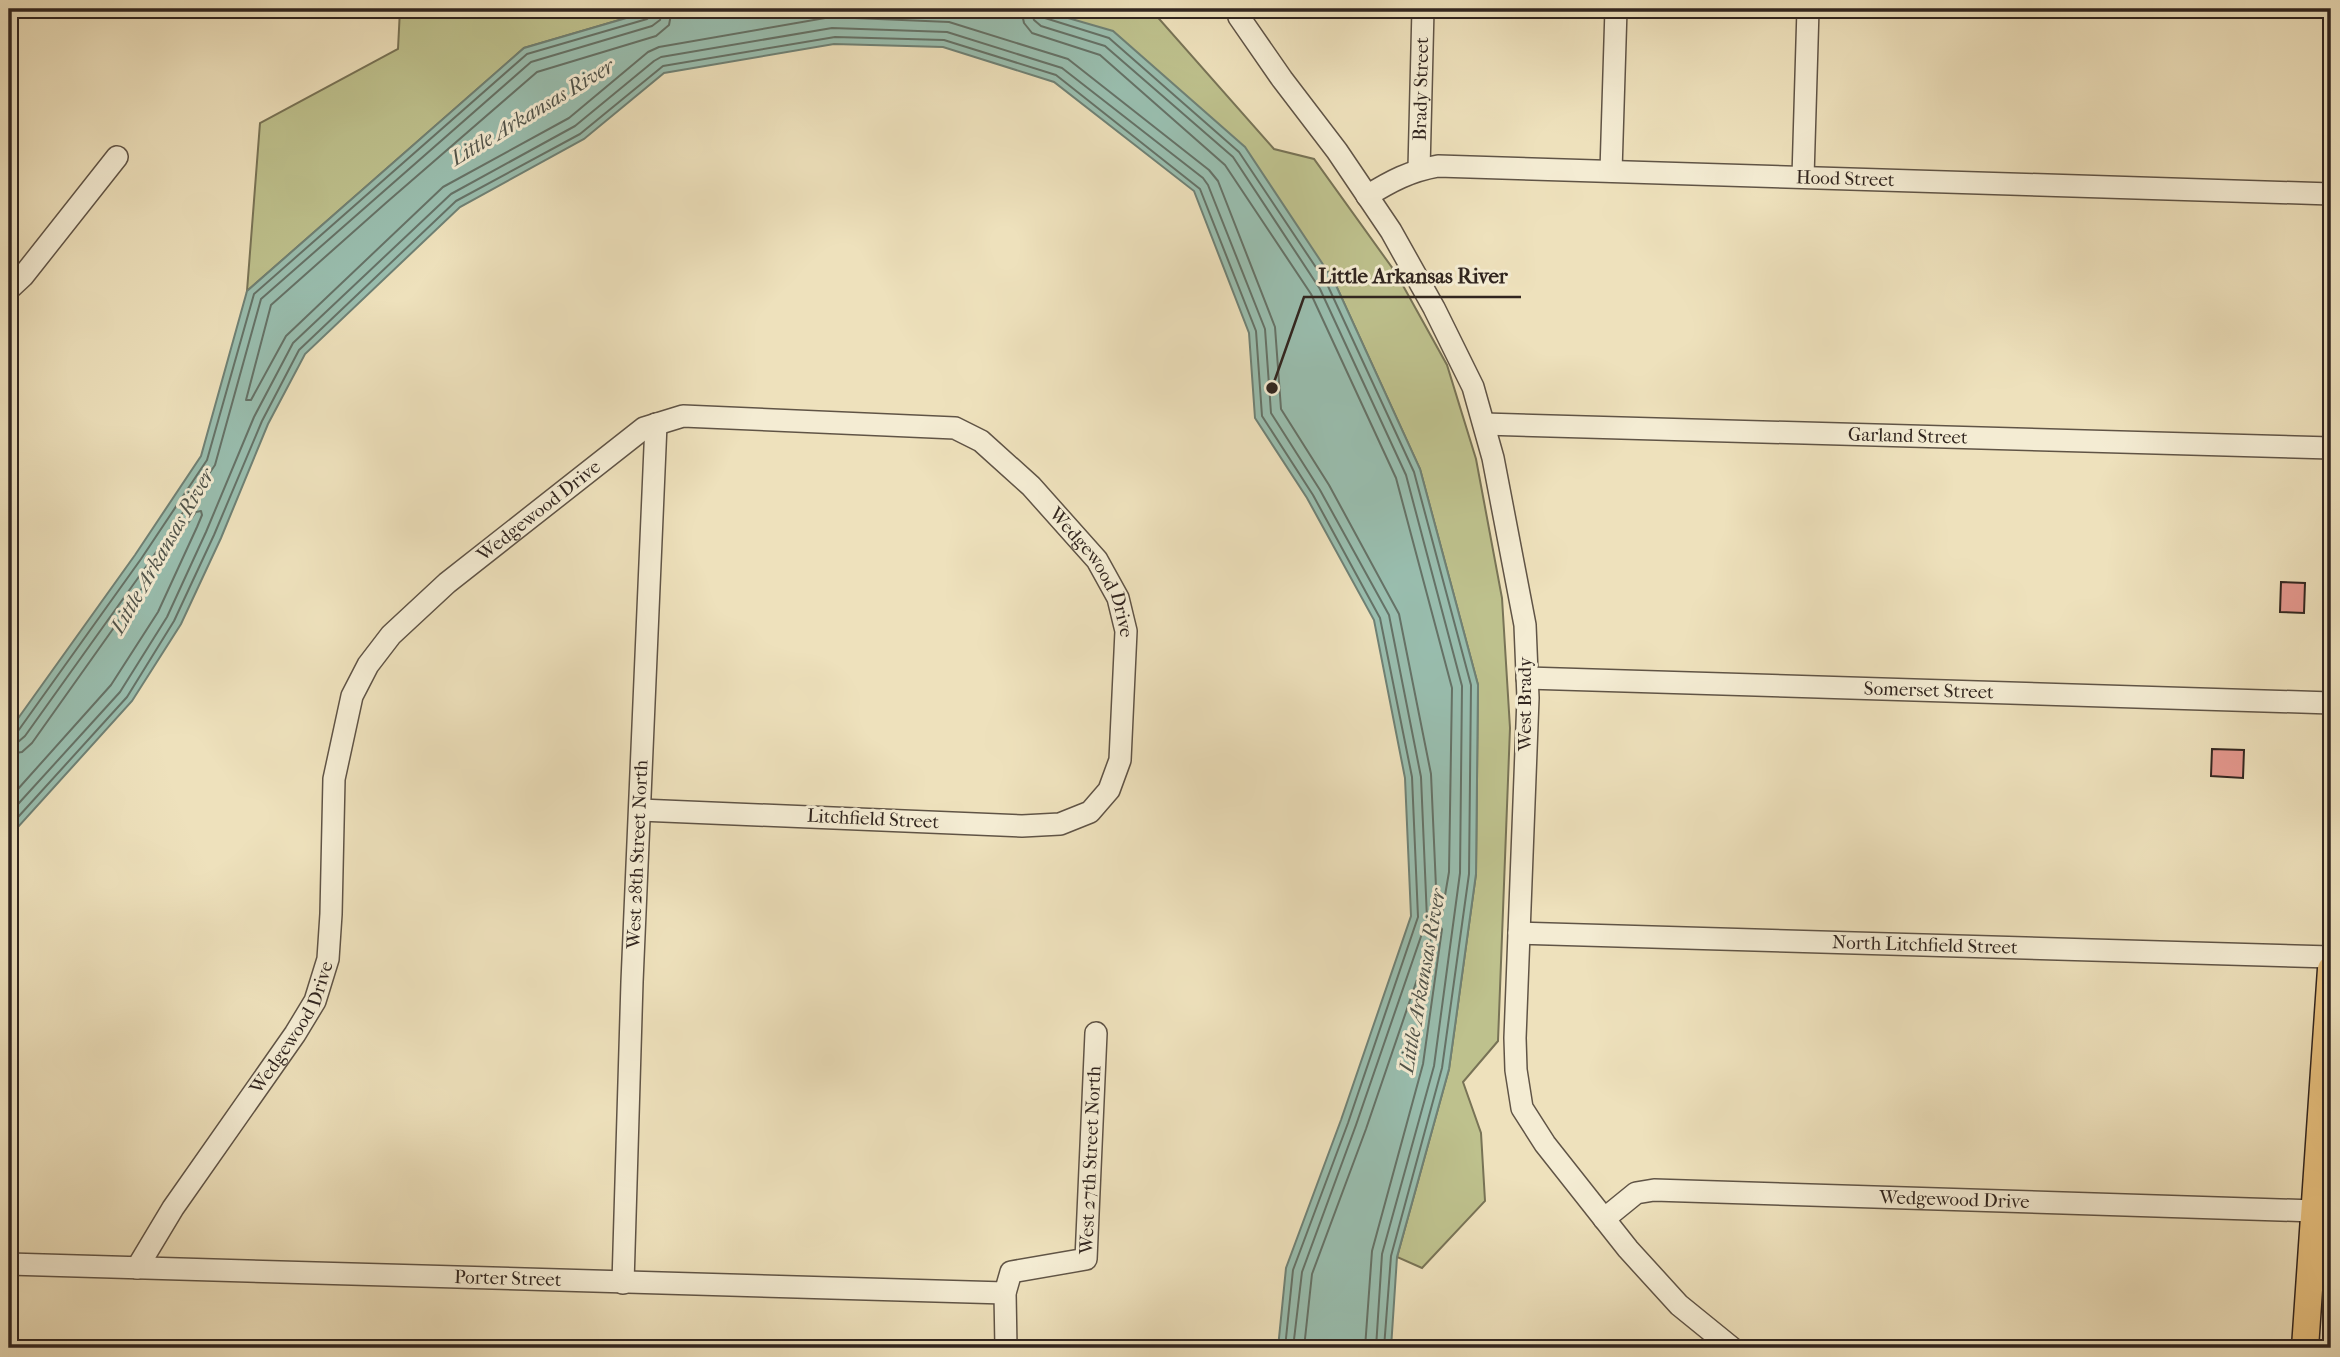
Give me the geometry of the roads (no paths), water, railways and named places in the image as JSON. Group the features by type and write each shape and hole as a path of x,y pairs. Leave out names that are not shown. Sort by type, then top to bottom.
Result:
{"main road":[{"path":"2305,1348 2331,969"}],"street":[{"path":"1237,9 1239,17 1275,69 1367,196"},
{"name":"Brady Street","path":"1419,169 1423,9"},
{"path":"1611,171 1616,9"},
{"path":"1803,177 1808,9"},
{"path":"9,289 23,276 117,157"},
{"name":"Hood Street","path":"1367,196 1391,180 1419,169 1438,166 2331,194"},
{"name":"West Brady","path":"1367,196 1391,231 1434,308 1473,387 1493,458 1525,625 1527,678 1516,1070 1522,1108 1545,1144 1604,1219 1679,1305 1732,1348"},
{"name":"Wedgewood Drive","path":"136,1268 173,1208 295,1034 315,1001 328,959 334,779 352,696 368,665 391,635 447,583 644,428 683,416 955,428 981,441 1031,486 1097,560 1118,598 1125,631 1120,760 1110,790 1099,802"},
{"name":"West 28th Street North","path":"623,1283 656,424"},
{"name":"Garland Street","path":"1484,424 2331,448"},
{"name":"Somerset Street","path":"1527,678 2331,703"},
{"name":"Litchfield Street","path":"640,810 1022,826 1060,824 1090,812 1099,802"},
{"name":"North Litchfield Street","path":"1519,933 2331,957"},
{"name":"West 27th Street North","path":"1005,1293 1011,1272 1086,1259 1096,1033"},
{"name":"Wedgewood Drive","path":"1604,1219 1636,1193 1654,1190 2315,1210"},
{"name":"Porter Street","path":"9,1264 1005,1293"},
{"path":"1005,1293 1006,1348"}],"water":[{"path":"657,9 1037,9 1113,31 1245,147 1334,281 1420,469 1478,685 1476,874 1449,1069 1397,1257 1391,1348 1278,1348 1286,1268 1341,1120 1411,916 1405,778 1374,620 1307,498 1255,418 1249,333 1194,191 1054,82 943,47 834,44 664,73 584,139 460,207 305,354 268,424 221,538 181,624 132,701 9,837 9,731 135,555 201,456 247,291 524,48"}],"place":[{"name":"Little Arkansas River","path":"1272,388"}]}
